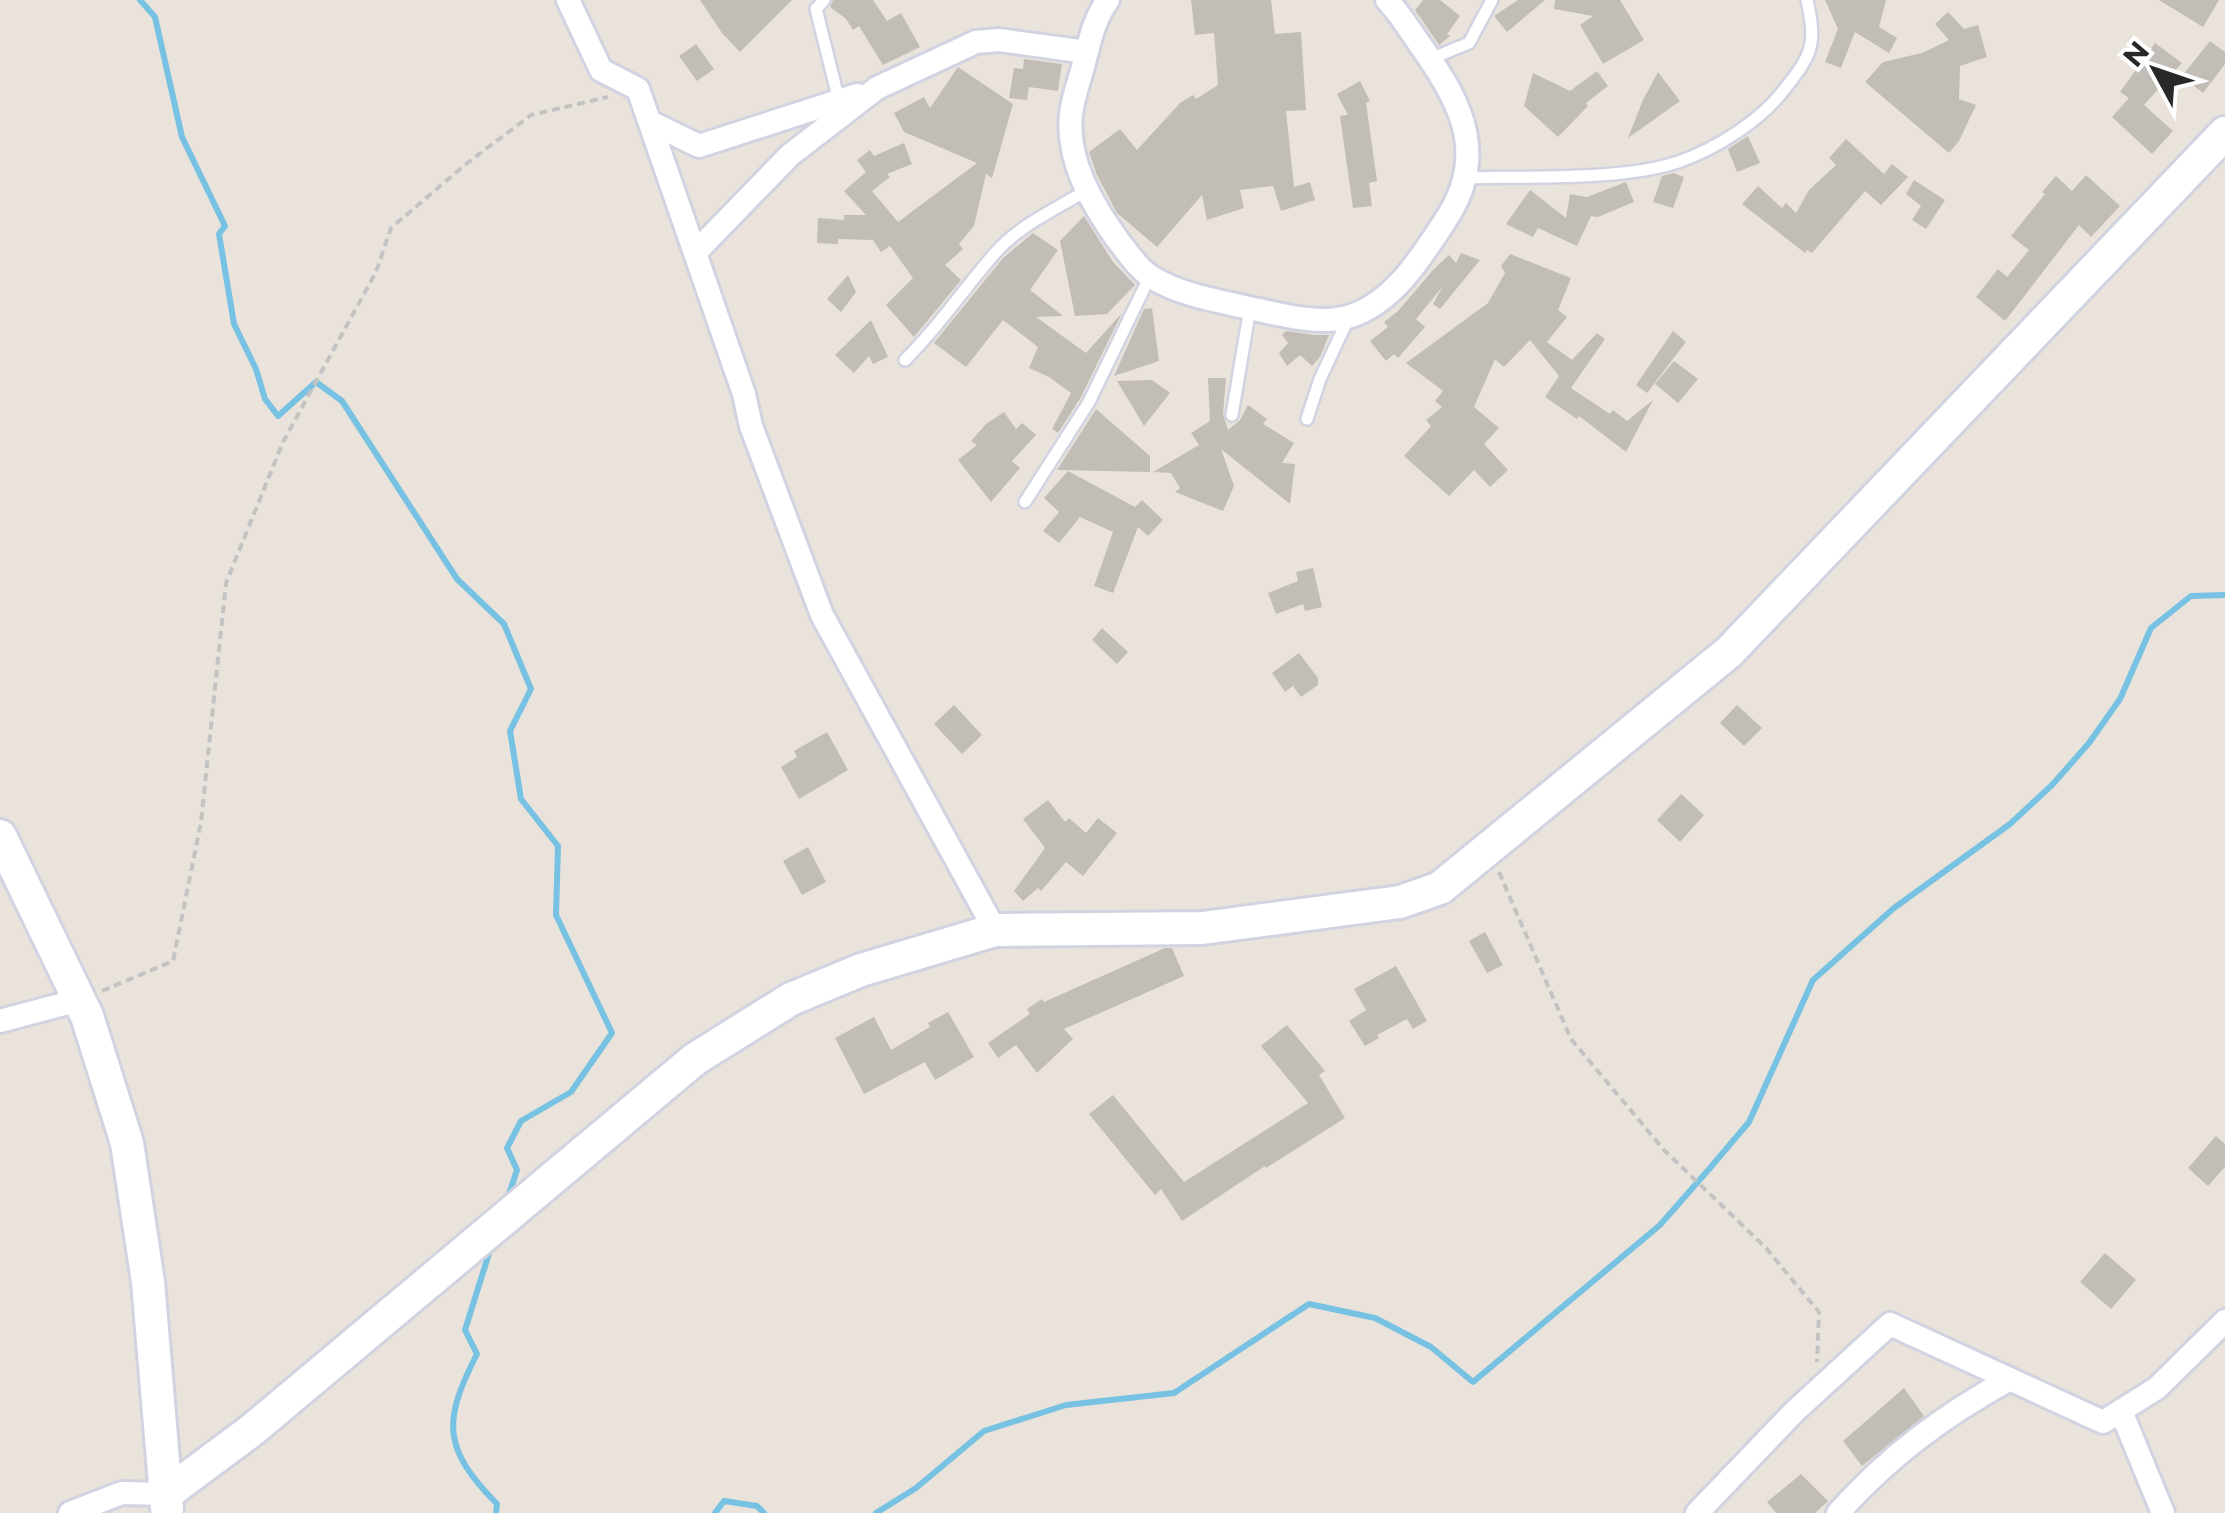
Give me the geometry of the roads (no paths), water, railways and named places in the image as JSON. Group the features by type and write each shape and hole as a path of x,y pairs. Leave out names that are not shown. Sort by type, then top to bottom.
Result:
{"street":[{"path":"568,0 601,70 638,90 744,394 750,426 822,615 995,930"},
{"path":"1108,0 1098,13 1071,113 1072,136 1086,190 1133,260 1150,276 1182,292 1294,317 1349,317 1395,288 1451,213 1464,178 1469,159 1467,131 1456,98 1387,0"},
{"path":"650,122 698,146 877,88 976,42 999,40 1087,52"},
{"path":"695,253 790,155 877,88"},
{"path":"167,1503 695,1059 790,999 861,970 995,930 1202,928 1400,902 1440,888 1729,652 2225,133"},
{"path":"0,836 79,1000 127,1142 148,1282 167,1503"},
{"path":"0,1020 79,1000"},
{"path":"1697,1513 1890,1324 2103,1422 2157,1388 2225,1321"},
{"path":"1838,1513 1867,1481 1952,1411 2010,1380"},
{"path":"2121,1411 2163,1513"},
{"path":"70,1513 122,1493 167,1503"}],"lane":[{"path":"824,0 816,10 839,100"},
{"path":"1430,59 1469,43 1492,0"},
{"path":"1464,178 1638,170 1678,162 1718,142 1768,111 1810,57 1813,26 1807,0"},
{"path":"905,360 935,330 997,250 1024,228 1086,190"},
{"path":"1025,502 1088,402 1150,276"},
{"path":"1232,415 1250,308"},
{"path":"1306,419 1349,317"}],"waterway":[{"path":"140,0 155,17 182,137 225,226 219,234 234,324 256,369 265,399 278,416 316,382 342,401 457,579 504,624 531,689 510,731 521,799 558,846 556,915 612,1033 571,1092 521,1121 507,1148 517,1170 508,1197"},
{"path":"876,1513 916,1488 984,1431 1066,1405 1174,1393 1309,1304 1375,1318 1431,1347 1473,1382 1660,1225 1749,1122 1813,980 1894,908 2010,824 2053,784 2120,699 2151,628 2191,596 2225,595"},
{"path":"491,1247 465,1330 477,1354 458,1398 454,1434 466,1467 497,1504 496,1513"},
{"path":"715,1513 724,1501 757,1506 764,1513"}]}
